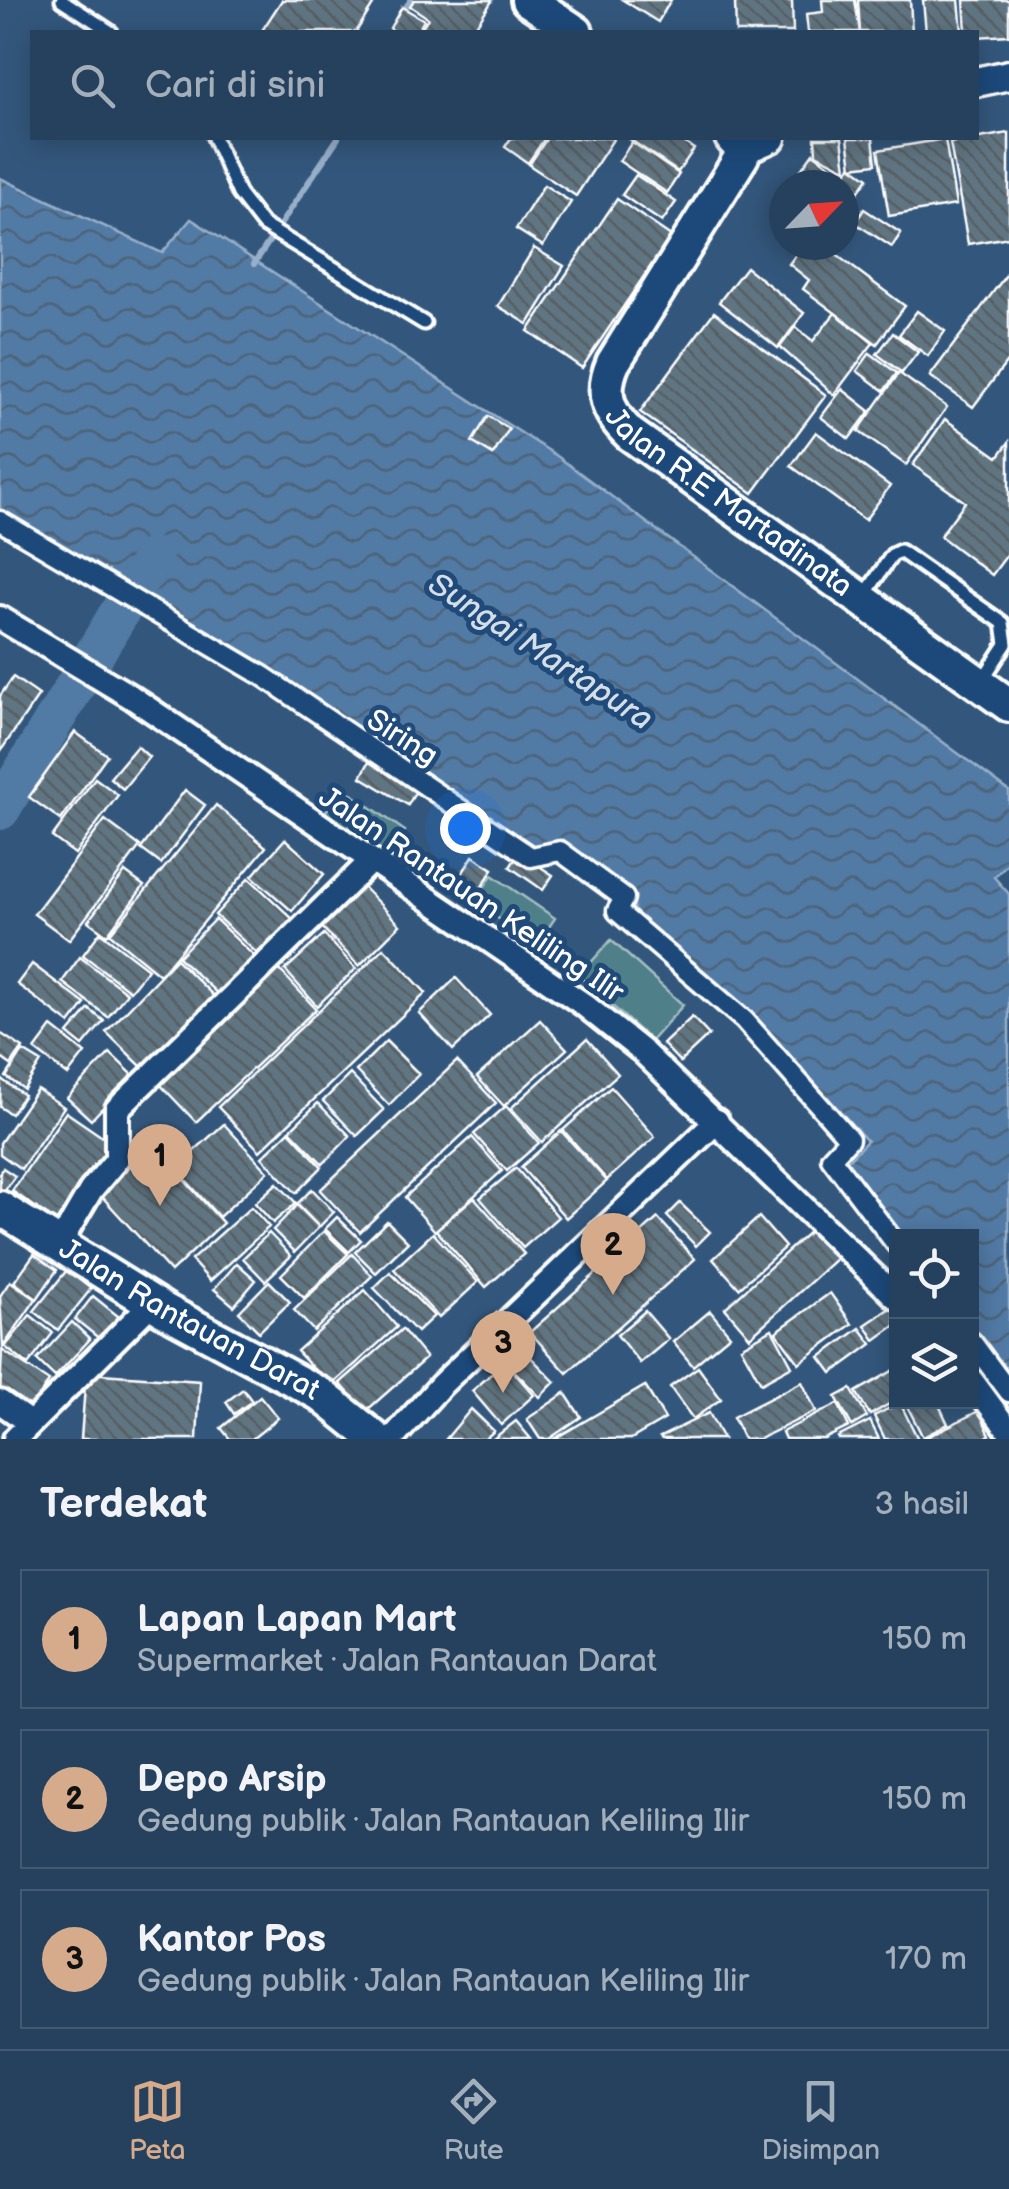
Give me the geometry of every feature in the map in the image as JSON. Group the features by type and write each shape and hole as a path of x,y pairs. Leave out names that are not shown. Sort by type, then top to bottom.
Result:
{"main road":[{"path":"528,0 573,30"},
{"name":"Jalan R.E Martadinata","path":"748,142 612,363 606,398 630,434 1009,705"},
{"name":"Jalan Rantauan Darat","path":"0,1208 153,1302 320,1394 376,1439"}],"street":[{"path":"979,81 1009,75"},
{"name":"Siring","path":"0,521 263,676 531,857 560,851 624,898 616,911 744,1020 849,1139 831,1158 889,1235"},
{"name":"Jalan Rantauan Keliling Ilir","path":"0,618 109,682 370,863 546,977 644,1052 889,1290"},
{"path":"60,1243 91,1190 117,1159 117,1109 370,863"},
{"path":"392,1439 441,1385 717,1121"},
{"path":"0,1402 22,1431 153,1302"},
{"path":"979,1351 1009,1392"},
{"path":"979,1390 1009,1431"}],"lane":[{"path":"62,0 108,30"},
{"path":"215,140 239,194 264,225 424,323"},
{"path":"862,599 892,555 900,552 913,556 1003,623 1006,644 981,682"}],"green space":[{"path":"342,787 405,831 387,857 324,814"},
{"path":"492,875 555,918 537,945 474,902"},
{"path":"611,940 683,1005 651,1041 579,976"}],"water":[{"name":"Sungai Martapura","path":"0,178 162,253 191,219 557,456 1009,791 1009,862 994,877 1009,894 1009,1377 979,1336 979,1229 897,1229 846,1162 867,1141 753,1014 634,914 634,894 561,844 534,849 318,702 0,510"}],"building":[{"path":"282,0 376,0 357,30 262,30"},
{"path":"414,0 492,1 473,30 427,30 422,27 428,18 410,6"},
{"path":"623,0 671,0 658,22"},
{"path":"822,0 855,0 860,30 808,30 806,14 823,12"},
{"path":"858,0 910,0 912,30 860,30"},
{"path":"923,0 959,0 962,30 926,30"},
{"path":"964,0 1009,0 1009,35 979,37 979,30 966,30"},
{"path":"792,1 793,30 736,30 735,3"},
{"path":"402,7 424,20 421,30 390,28"},
{"path":"1009,133 1009,237 968,244 950,143"},
{"path":"510,140 544,140 528,163 505,147"},
{"path":"546,140 613,140 576,196 529,165"},
{"path":"631,140 680,140 694,149 678,172"},
{"path":"815,140 842,140 846,169 816,154"},
{"path":"848,140 873,140 876,164 852,167"},
{"path":"945,140 956,205 889,216 878,150"},
{"path":"632,142 679,174 667,193 619,161"},
{"path":"813,153 836,170 801,170"},
{"path":"859,172 868,178 859,191"},
{"path":"636,175 676,202 662,222 622,195"},
{"path":"544,185 571,202 543,246 516,229"},
{"path":"617,199 671,236 582,368 528,331"},
{"path":"864,209 901,233 892,247 859,226"},
{"path":"534,248 564,266 528,324 498,306"},
{"path":"792,260 843,260 905,306 877,344 803,289 809,280 789,264"},
{"path":"746,267 804,313 778,348 719,302"},
{"path":"1009,271 1009,359 973,407 930,376"},
{"path":"917,311 945,331 928,356 899,335"},
{"path":"714,312 826,395 753,493 640,412"},
{"path":"835,313 873,343 834,395 780,347 795,327 813,341"},
{"path":"893,333 918,352 902,373 877,354"},
{"path":"870,353 897,373 884,391 857,371"},
{"path":"899,373 947,407 906,465 858,431"},
{"path":"842,389 870,411 849,439 821,417"},
{"path":"488,416 509,429 493,455 472,442"},
{"path":"945,419 998,457 1009,442 1009,552 992,575 940,536 965,502 913,465"},
{"path":"816,432 890,486 865,520 791,466"},
{"path":"13,677 39,695 0,752 0,696"},
{"path":"75,732 107,755 61,820 29,797"},
{"path":"137,746 149,757 123,789 110,778"},
{"path":"369,762 416,791 408,805 361,777"},
{"path":"95,778 118,795 75,854 52,837"},
{"path":"185,790 205,805 161,864 141,849"},
{"path":"216,805 266,847 160,975 110,934"},
{"path":"105,820 140,846 69,940 34,914"},
{"path":"285,839 324,874 292,911 252,876"},
{"path":"519,853 553,875 543,890 510,867"},
{"path":"473,856 493,869 473,901 453,888"},
{"path":"125,872 144,886 107,935 88,921"},
{"path":"249,878 295,921 262,958 215,915"},
{"path":"359,883 400,925 359,966 318,923"},
{"path":"215,919 257,959 221,997 178,957"},
{"path":"100,932 148,969 130,991 83,955"},
{"path":"324,934 356,969 317,1006 285,970"},
{"path":"384,948 426,993 260,1151 218,1107"},
{"path":"80,957 127,993 108,1017 62,982"},
{"path":"176,959 218,1000 148,1073 106,1032"},
{"path":"32,964 85,1004 70,1024 17,984"},
{"path":"275,965 316,1009 196,1122 155,1079"},
{"path":"456,978 490,1015 453,1050 419,1013"},
{"path":"89,1009 104,1021 83,1046 68,1034"},
{"path":"692,1017 709,1035 680,1062 663,1044"},
{"path":"540,1020 567,1049 504,1106 477,1077"},
{"path":"52,1027 85,1053 68,1075 35,1050"},
{"path":"0,1033 23,1048 11,1065 0,1057"},
{"path":"587,1039 618,1074 542,1142 511,1108"},
{"path":"386,1041 419,1074 389,1105 356,1071"},
{"path":"23,1051 41,1062 24,1089 6,1077"},
{"path":"110,1053 133,1075 91,1120 67,1098"},
{"path":"457,1061 496,1103 360,1232 320,1190"},
{"path":"350,1074 384,1110 357,1136 323,1101"},
{"path":"1,1079 24,1095 11,1114 0,1107"},
{"path":"611,1087 655,1137 607,1180 563,1130"},
{"path":"37,1089 64,1107 21,1169 0,1154 0,1143"},
{"path":"318,1103 350,1136 323,1164 290,1130"},
{"path":"506,1106 539,1143 507,1171 474,1134"},
{"path":"66,1112 117,1147 63,1226 12,1191"},
{"path":"224,1124 268,1172 219,1217 175,1168"},
{"path":"289,1131 322,1167 296,1193 262,1157"},
{"path":"561,1131 607,1181 566,1218 521,1167"},
{"path":"472,1137 502,1171 435,1231 405,1197"},
{"path":"149,1141 223,1223 171,1272 96,1190"},
{"path":"3,1168 15,1176 0,1197 0,1172"},
{"path":"516,1168 558,1217 523,1248 480,1198"},
{"path":"277,1183 296,1203 273,1223 255,1203"},
{"path":"312,1189 334,1212 319,1227 297,1204"},
{"path":"474,1197 524,1254 486,1287 436,1230"},
{"path":"680,1203 710,1232 696,1246 667,1216"},
{"path":"297,1205 319,1227 295,1252 273,1230"},
{"path":"251,1207 269,1227 210,1281 191,1260"},
{"path":"337,1217 361,1240 349,1252 325,1229"},
{"path":"759,1217 785,1247 739,1288 713,1259"},
{"path":"658,1218 695,1259 567,1373 530,1332"},
{"path":"387,1221 408,1242 376,1273 355,1252"},
{"path":"811,1230 837,1258 750,1337 725,1308"},
{"path":"324,1231 348,1254 304,1298 281,1275"},
{"path":"269,1233 291,1256 265,1281 243,1258"},
{"path":"433,1233 478,1282 439,1318 394,1269"},
{"path":"34,1254 57,1270 37,1299 14,1282"},
{"path":"352,1254 372,1276 314,1331 294,1310"},
{"path":"237,1263 256,1280 234,1306 214,1289"},
{"path":"67,1270 91,1289 58,1330 34,1311"},
{"path":"390,1272 434,1316 417,1332 374,1288"},
{"path":"10,1281 36,1299 3,1347 0,1296"},
{"path":"269,1281 290,1302 259,1332 239,1312"},
{"path":"365,1290 397,1327 330,1387 297,1351"},
{"path":"830,1293 852,1324 799,1363 776,1332"},
{"path":"93,1296 119,1317 101,1340 75,1319"},
{"path":"889,1309 889,1330 875,1340 865,1325"},
{"path":"645,1311 669,1339 640,1363 617,1335"},
{"path":"710,1311 730,1335 693,1366 673,1342"},
{"path":"30,1315 53,1333 28,1365 5,1347"},
{"path":"72,1322 90,1339 55,1377 37,1360"},
{"path":"860,1328 872,1344 832,1373 820,1357"},
{"path":"402,1329 426,1358 365,1412 340,1383"},
{"path":"772,1329 792,1366 761,1383 741,1347"},
{"path":"518,1344 555,1382 540,1397 503,1359"},
{"path":"2,1350 49,1381 28,1414 0,1395"},
{"path":"505,1362 534,1395 501,1425 472,1391"},
{"path":"698,1367 721,1399 693,1419 670,1387"},
{"path":"86,1373 200,1381 197,1439 81,1439"},
{"path":"889,1373 889,1404 870,1415 856,1392"},
{"path":"802,1382 816,1411 759,1439 744,1439 733,1417"},
{"path":"645,1386 665,1419 631,1439 554,1439"},
{"path":"243,1389 252,1401 234,1414 226,1402"},
{"path":"851,1389 867,1417 852,1426 836,1397"},
{"path":"565,1393 581,1417 549,1439 540,1439 527,1419"},
{"path":"260,1396 278,1418 252,1439 230,1439 221,1428"},
{"path":"838,1404 849,1427 824,1439 785,1439 782,1432"},
{"path":"889,1408 903,1409 918,1439 885,1439 874,1416"},
{"path":"471,1409 494,1431 485,1439 446,1439"},
{"path":"909,1409 941,1409 948,1424 923,1437"},
{"path":"979,1411 990,1435 982,1439 923,1439"},
{"path":"709,1413 723,1439 660,1437"},
{"path":"516,1421 531,1439 493,1439"},
{"path":"870,1421 879,1439 839,1439 838,1437"}],"waterway":[{"path":"400,15 411,0"},
{"path":"254,264 337,140"},
{"path":"0,810 153,557"}],"place":[{"name":"Lapan Lapan Mart","path":"160,1206"},
{"name":"Depo Arsip","path":"613,1295"},
{"name":"Kantor Pos","path":"503,1393"}]}
